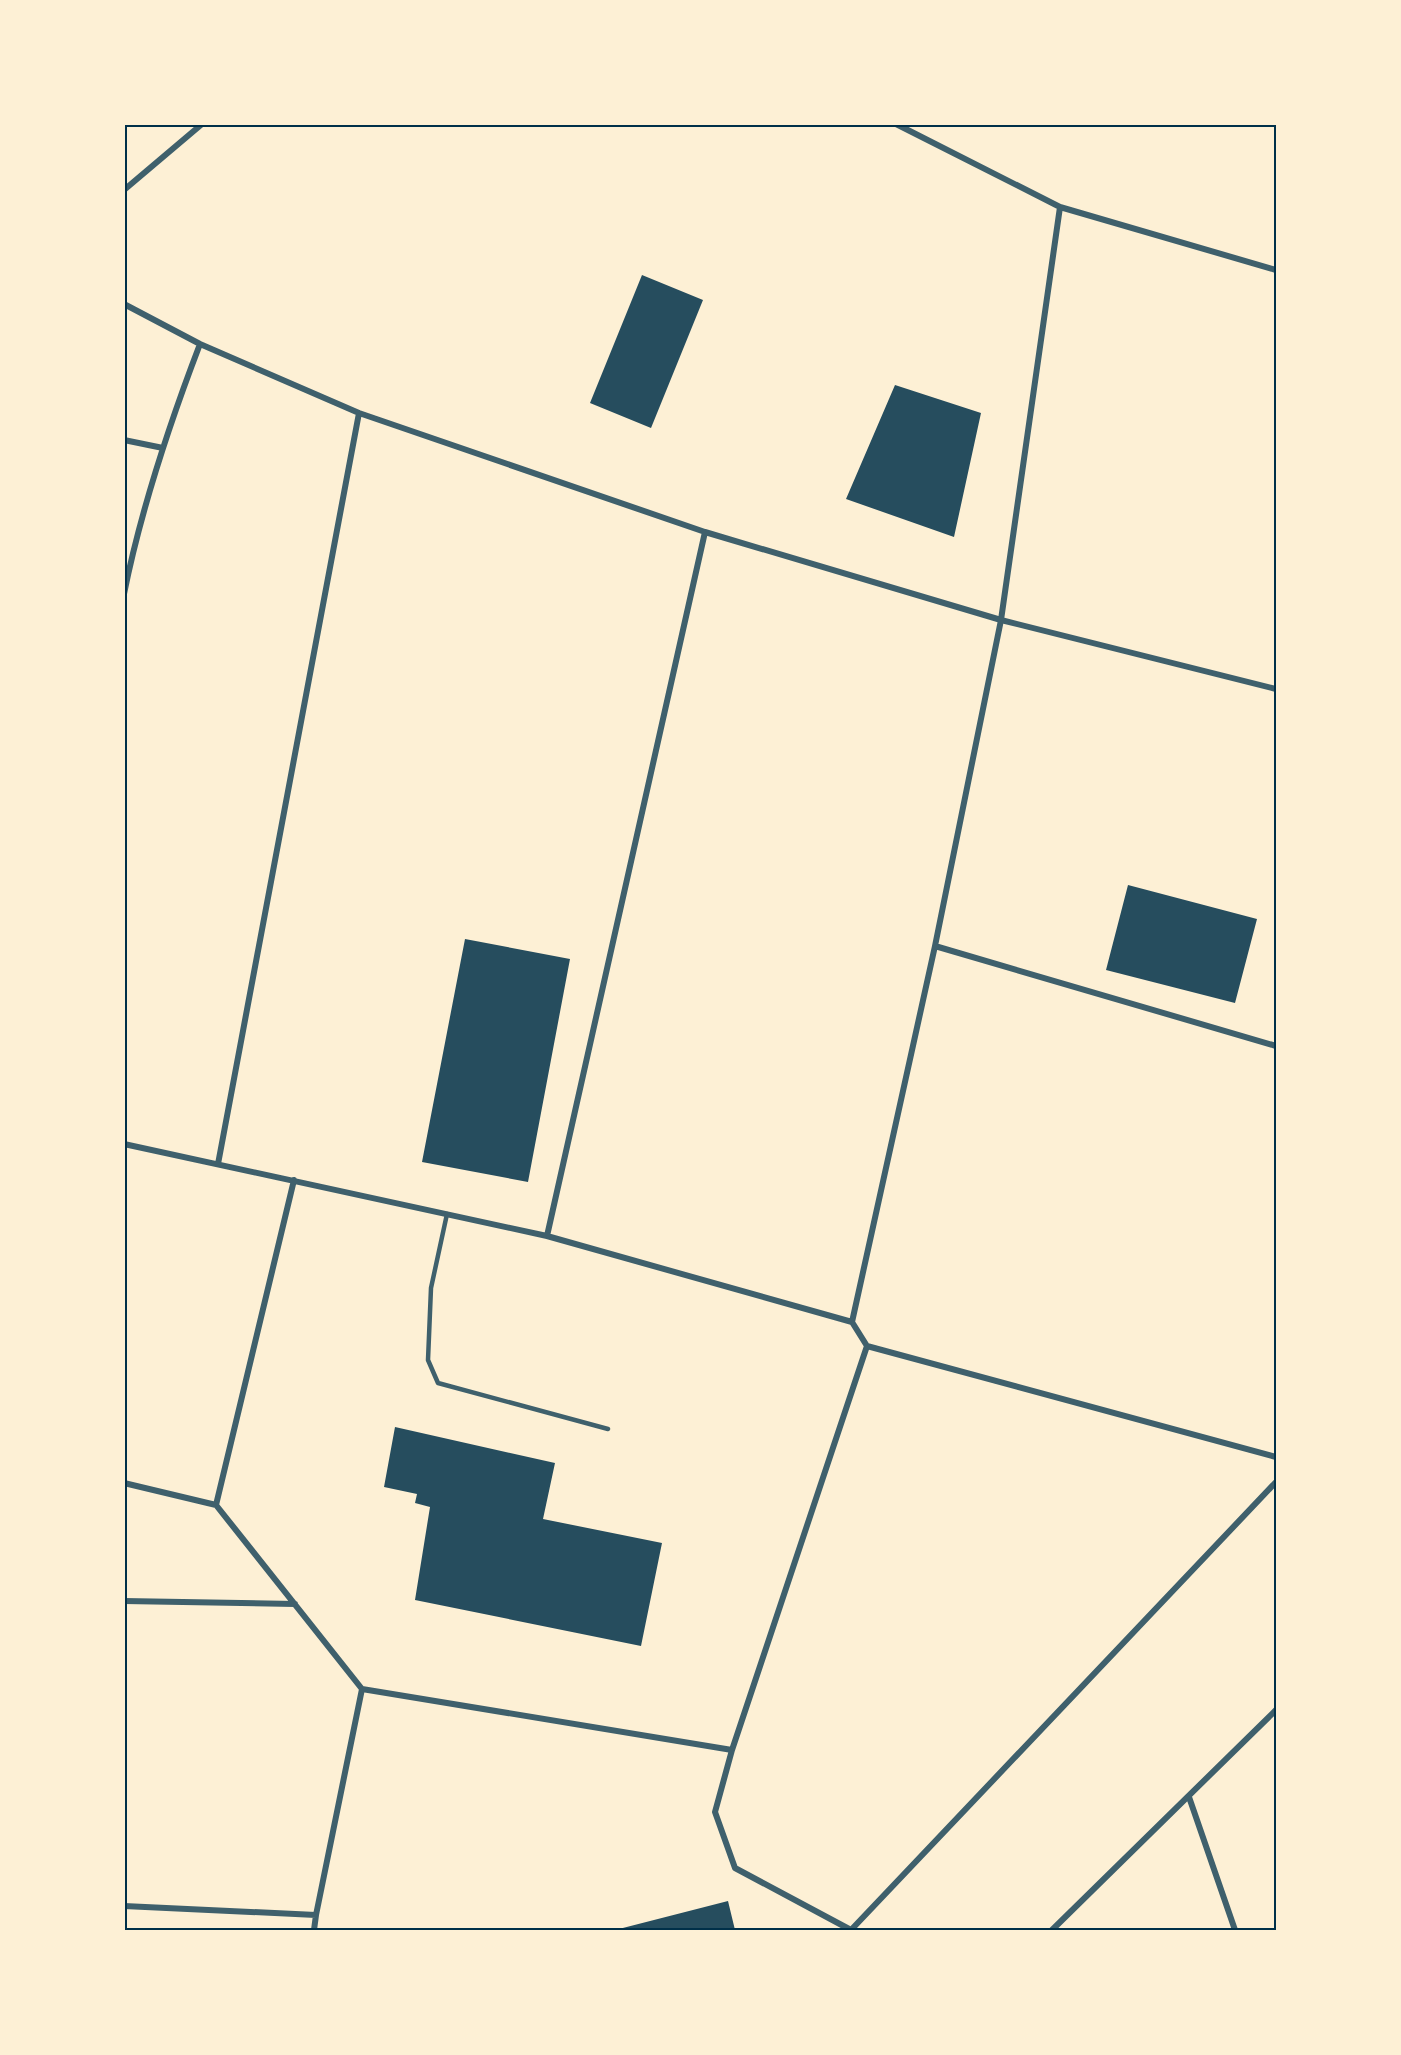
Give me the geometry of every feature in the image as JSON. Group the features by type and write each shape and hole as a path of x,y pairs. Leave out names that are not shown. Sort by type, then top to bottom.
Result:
{"street":[{"path":"124,190 202,124"},
{"path":"896,124 1060,207 1276,270"},
{"path":"852,1322 935,946 1000,620 1060,207"},
{"path":"124,304 200,344 359,413 705,532 1000,620 1276,689"},
{"path":"124,594 133,550 163,448 200,344"},
{"path":"218,1164 359,413"},
{"path":"124,440 163,448"},
{"path":"547,1236 705,532"},
{"path":"935,946 1276,1046"},
{"path":"124,1144 547,1236 852,1322 867,1346 1276,1457"},
{"path":"216,1505 294,1180"},
{"path":"867,1346 732,1750 715,1812 735,1868 851,1930 1276,1482"},
{"path":"124,1483 216,1505 362,1689 732,1750"},
{"path":"124,1601 295,1604"},
{"path":"314,1930 362,1689"},
{"path":"1052,1930 1276,1710"},
{"path":"1189,1797 1235,1930"},
{"path":"124,1906 316,1915"}],"lane":[{"path":"447,1214 431,1288 428,1360 438,1383 608,1429"}],"building":[{"path":"642,275 703,300 651,428 590,403"},
{"path":"895,385 981,413 954,537 846,499"},
{"path":"1128,885 1257,919 1235,1003 1106,970"},
{"path":"465,939 570,959 528,1182 422,1162"},
{"path":"395,1427 555,1463 543,1519 662,1543 641,1646 415,1600 430,1507 415,1503 417,1494 384,1487"},
{"path":"728,1901 735,1930 615,1930"}]}
